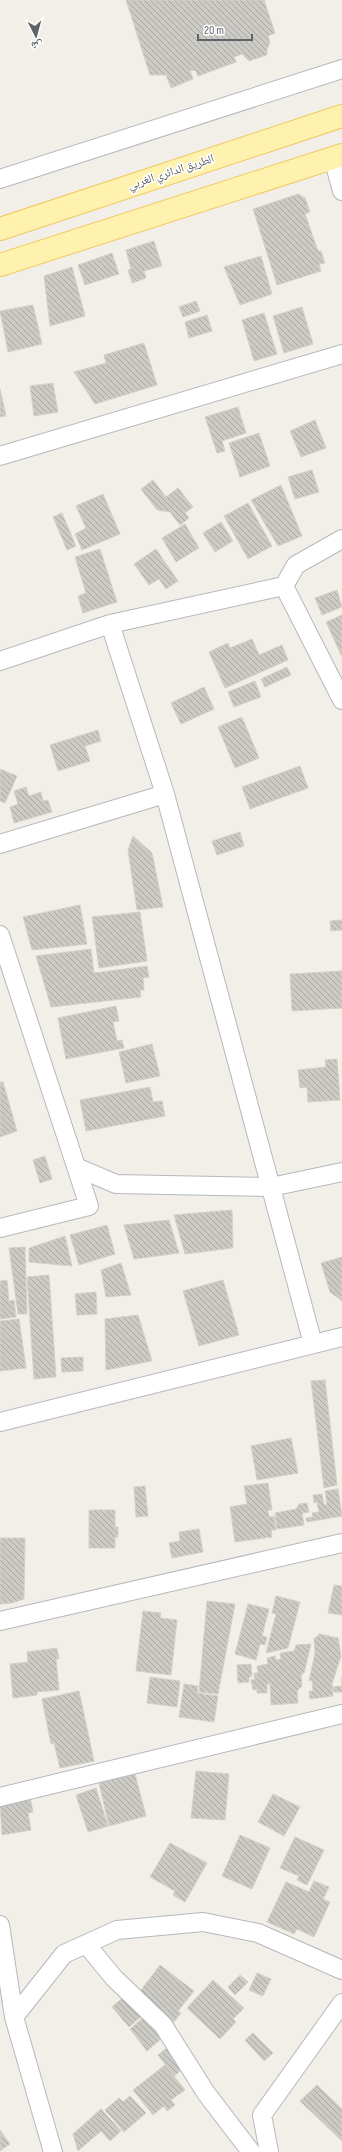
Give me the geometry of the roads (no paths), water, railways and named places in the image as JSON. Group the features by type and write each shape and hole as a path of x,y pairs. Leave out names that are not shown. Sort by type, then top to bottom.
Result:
{"main road":[{"name":"الطريق الدائري الغربي","path":"0,229 342,116"},
{"path":"0,265 338,157"}],"street":[{"path":"0,179 342,69"},
{"path":"338,157 342,191"},
{"path":"0,456 342,354"},
{"path":"0,661 110,624 284,586 296,565 342,539"},
{"path":"284,586 342,700"},
{"path":"110,624 165,794 313,1344"},
{"path":"0,844 165,794"},
{"path":"0,935 89,1206 0,1228"},
{"path":"76,1166 116,1184 271,1187 342,1172"},
{"path":"0,1422 342,1337"},
{"path":"0,1621 342,1543"},
{"path":"0,1797 342,1714"},
{"path":"14,2017 64,1954 117,1930 203,1922 258,1933 342,1970"},
{"path":"0,1925 14,2017 53,2152"},
{"path":"86,1944 114,1978 163,2025 206,2093 252,2152"},
{"path":"269,2152 262,2115 342,2003"}]}
